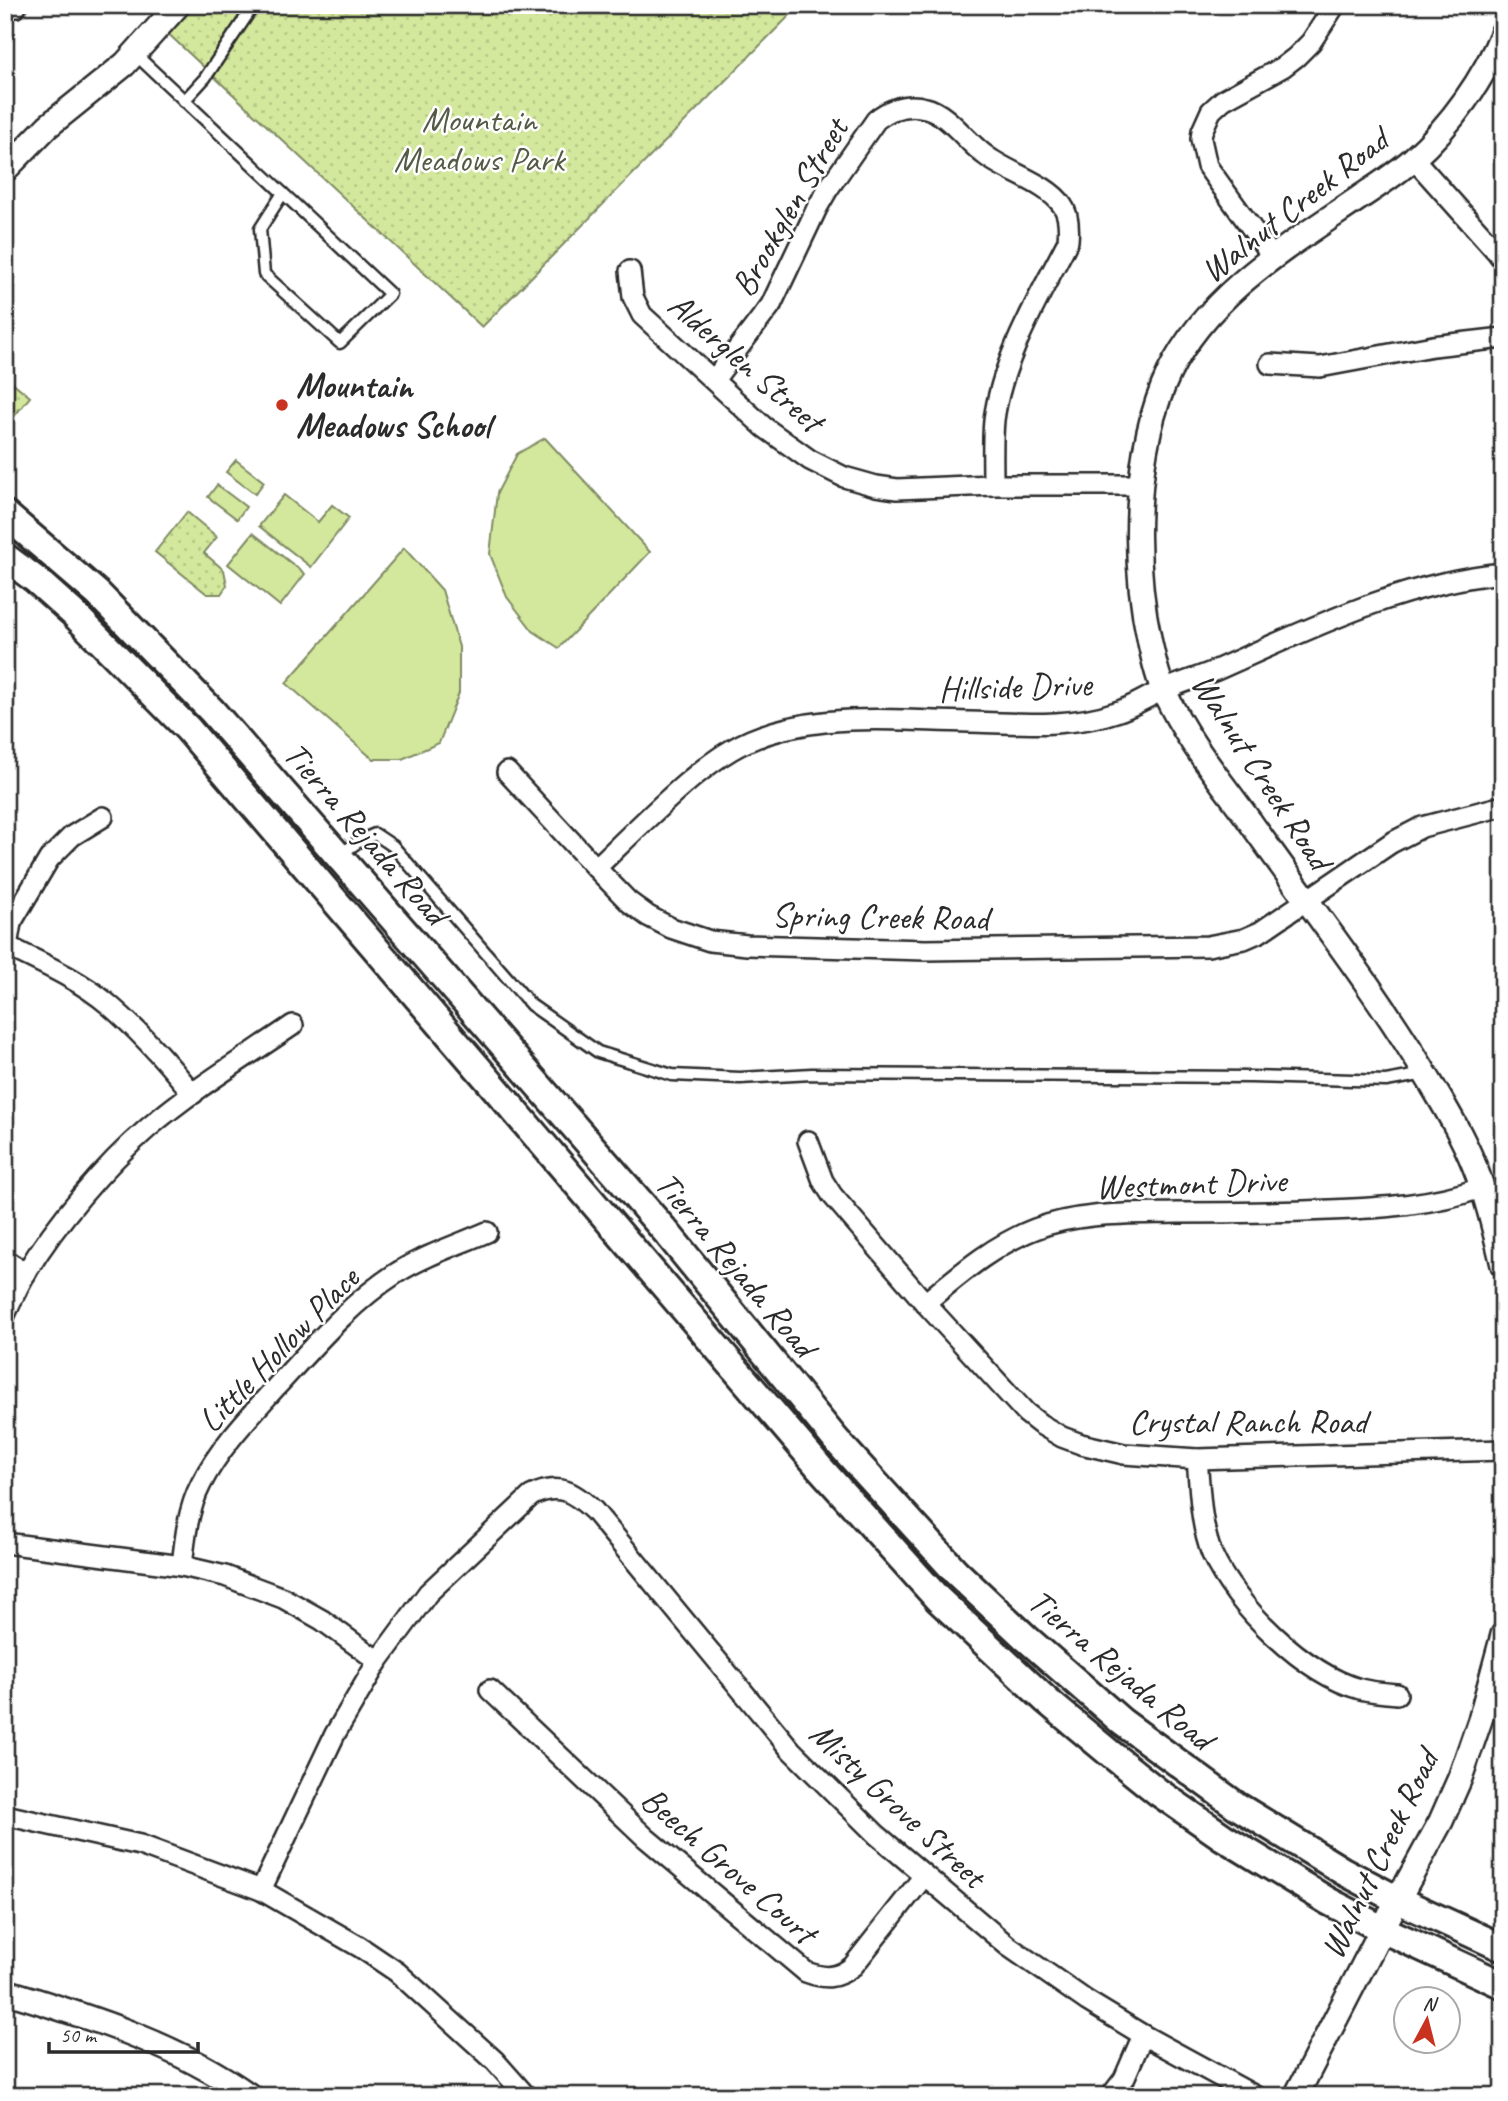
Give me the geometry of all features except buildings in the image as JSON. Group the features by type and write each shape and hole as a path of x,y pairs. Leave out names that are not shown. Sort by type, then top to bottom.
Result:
{"main road":[{"name":"Tierra Rejada Road","path":"5,514 128,623 212,711 667,1233 836,1440 956,1572 1122,1722 1237,1806 1343,1871 1398,1900 1503,1948"},
{"name":"Tierra Rejada Road","path":"5,557 36,580 81,621 188,729 811,1458 938,1599 1047,1701 1158,1792 1271,1868 1328,1901 1382,1930 1503,1985"}],"street":[{"path":"5,170 48,126 87,97 135,54 178,5"},
{"path":"1273,258 1208,166 1201,139 1202,131 1211,111 1223,100 1273,73 1296,57 1311,42 1335,5"},
{"name":"Walnut Creek Road","path":"1503,32 1473,88 1448,122 1414,159 1236,287 1193,334 1171,369 1155,404 1141,485 1139,537 1146,622 1163,690 1183,727 1306,902 1368,984 1426,1074 1475,1166 1503,1265"},
{"name":"Brookglen Street","path":"714,380 771,304 817,208 876,120 886,112 901,107 919,106 937,111 983,154 1002,167 1041,186 1062,204 1069,233 1068,241 1013,353 1001,392 995,420 993,485"},
{"path":"1414,159 1503,260"},
{"name":"Alderglen Street","path":"630,271 633,297 642,315 764,427 810,460 844,477 897,489 993,485 1141,485"},
{"path":"1270,364 1320,367 1433,346 1503,338"},
{"name":"Hillside Drive","path":"596,869 652,813 713,761 733,748 761,736 792,727 837,721 1081,722 1118,712 1163,690 1210,673 1385,598 1424,586 1503,573"},
{"name":"Spring Creek Road","path":"507,772 596,869 629,902 648,916 671,928 710,941 747,946 926,950 1208,946 1244,939 1260,932 1391,843 1422,827 1503,806"},
{"path":"103,817 72,836 49,859 11,923 6,945 107,1002 152,1046 193,1094"},
{"path":"5,1315 26,1273 52,1234 120,1154 149,1127 193,1094 293,1025"},
{"path":"808,1141 817,1167 832,1195 925,1303"},
{"name":"Westmont Drive","path":"925,1303 971,1265 997,1248 1037,1228 1056,1223 1085,1218 1147,1214 1388,1207 1434,1202 1481,1188"},
{"name":"Little Hollow Place","path":"182,1566 189,1516 200,1486 219,1452 315,1345 355,1305 398,1272 487,1232"},
{"path":"5,1260 26,1273"},
{"name":"Crystal Ranch Road","path":"925,1303 1026,1413 1062,1437 1104,1451 1197,1459 1503,1450"},
{"path":"1197,1459 1203,1520 1213,1556 1253,1615 1278,1639 1320,1671 1361,1689 1397,1695"},
{"name":"Misty Grove Street","path":"378,1661 428,1593 531,1496 538,1492 559,1490 578,1496 594,1511 791,1750 877,1835 1008,1946 1087,2001 1255,2096"},
{"path":"5,1543 182,1566 248,1583 283,1598 322,1620 378,1661 335,1734 261,1890"},
{"name":"Walnut Creek Road","path":"1296,2096 1441,1821 1460,1778 1493,1676 1503,1635"},
{"name":"Beech Grove Court","path":"490,1690 646,1838 806,1972 826,1978 837,1976 853,1966 924,1876"},
{"path":"5,1815 140,1845 261,1890 360,1947 397,1972 495,2061 526,2096"},
{"path":"5,1991 102,2021 145,2038 225,2077 250,2096"},
{"path":"1111,2096 1124,2078 1143,2035"}],"lane":[{"path":"184,101 205,78 254,5"},
{"path":"135,54 184,101 283,193 390,294 340,343 264,274 260,229 283,193"},
{"path":"339,855 374,834 393,846 531,1005 598,1052 671,1075 740,1078 812,1074 1251,1077 1386,1081 1426,1074"}],"green space":[{"name":"Mountain Meadows Park","path":"175,5 800,5 482,327 161,27"},
{"path":"5,376 30,397 12,419 5,413"},
{"path":"545,438 650,552 559,648 533,631 507,597 490,554 497,493 517,454"},
{"path":"236,460 264,482 255,494 226,472"},
{"path":"217,485 246,507 237,519 208,497"},
{"path":"284,495 318,522 332,505 349,518 311,567 259,526"},
{"path":"187,512 217,537 204,553 224,570 227,585 221,594 207,594 155,552"},
{"path":"253,533 305,574 280,606 228,564"},
{"path":"404,548 442,590 459,647 459,693 439,743 402,759 373,759 286,683"}],"place":[{"name":"Mountain Meadows School","path":"282,405"}]}
